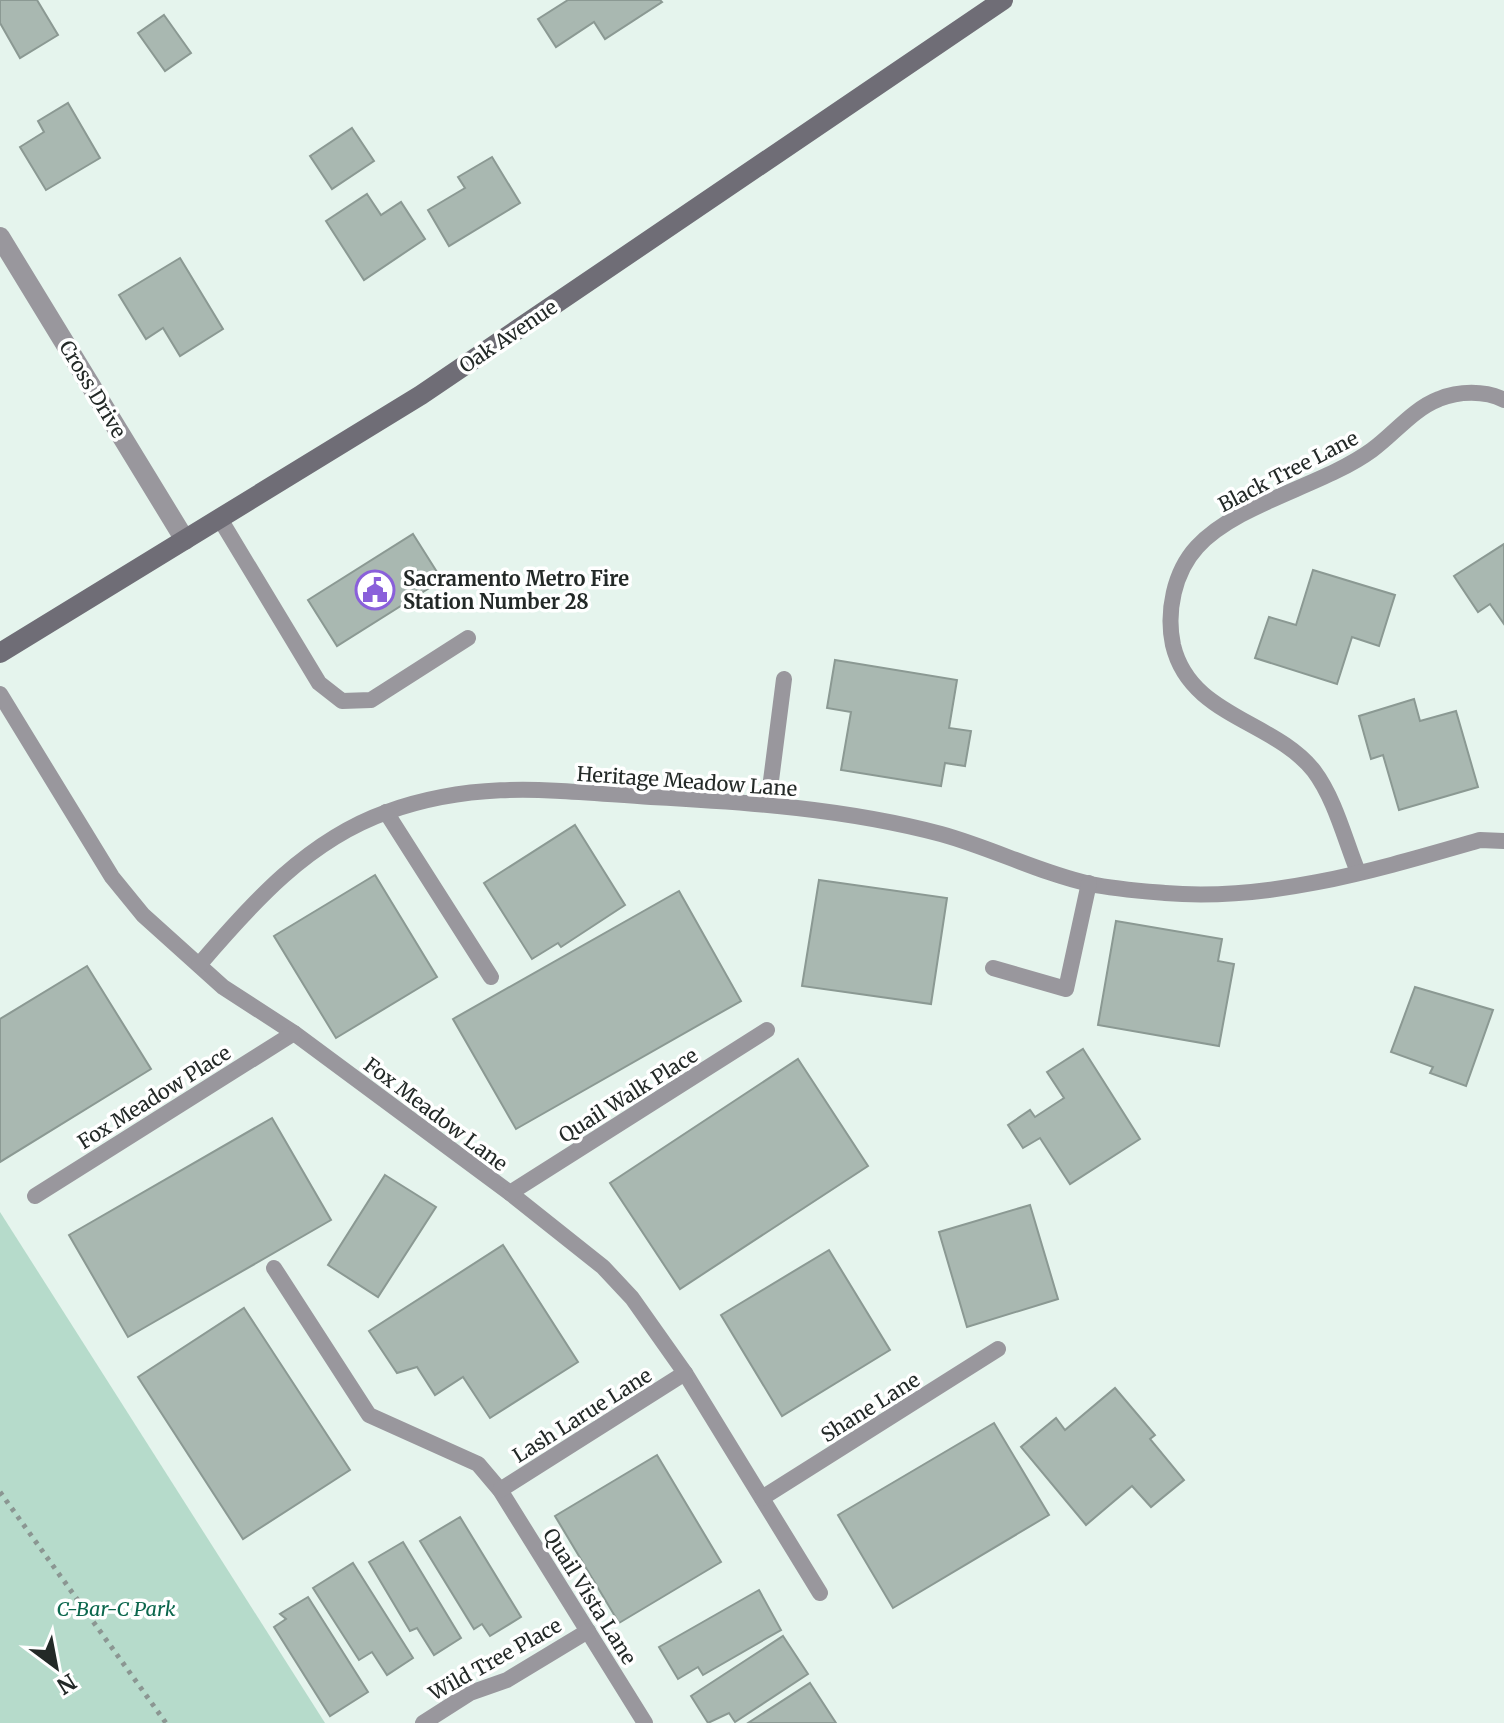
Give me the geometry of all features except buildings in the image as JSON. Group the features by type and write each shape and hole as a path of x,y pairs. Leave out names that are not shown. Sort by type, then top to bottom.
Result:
{"main road":[{"name":"Oak Avenue","path":"0,653 421,395 1003,0"}],"street":[{"name":"Cross Drive","path":"0,237 185,540"}],"lane":[{"name":"Black Tree Lane","path":"1358,872 1324,787 1313,771 1294,751 1212,704 1189,679 1173,645 1170,619 1175,586 1198,546 1222,526 1369,453 1423,407 1441,398 1467,392 1504,400"},
{"path":"220,519 319,683 342,701 371,700 468,638"},
{"path":"768,804 784,679"},
{"name":"Fox Meadow Lane","path":"0,694 112,877 143,915 223,987 294,1033 510,1193 603,1267 632,1298 685,1373 820,1593"},
{"name":"Heritage Meadow Lane","path":"199,965 252,903 291,867 341,834 386,812 447,795 501,788 768,804 941,834 1089,883 1168,893 1237,893 1300,886 1480,840 1504,841"},
{"path":"386,812 491,977"},
{"path":"993,968 1066,989 1089,883"},
{"name":"Quail Walk Place","path":"510,1193 767,1030"},
{"name":"Fox Meadow Place","path":"35,1196 294,1033"},
{"name":"Quail Vista Lane","path":"274,1268 369,1415 478,1464 500,1490 645,1723"},
{"name":"Shane Lane","path":"762,1498 998,1349"},
{"name":"Lash Larue Lane","path":"500,1490 685,1373"},
{"name":"Wild Tree Place","path":"423,1723 470,1693 507,1680 588,1631"}],"path":[{"path":"0,1492 166,1723"}],"green space":[{"name":"C-Bar-C Park","path":"0,1212 325,1723 0,1723"}],"place":[{"name":"Sacramento Metro Fire Station Number 28","path":"375,590"}]}
